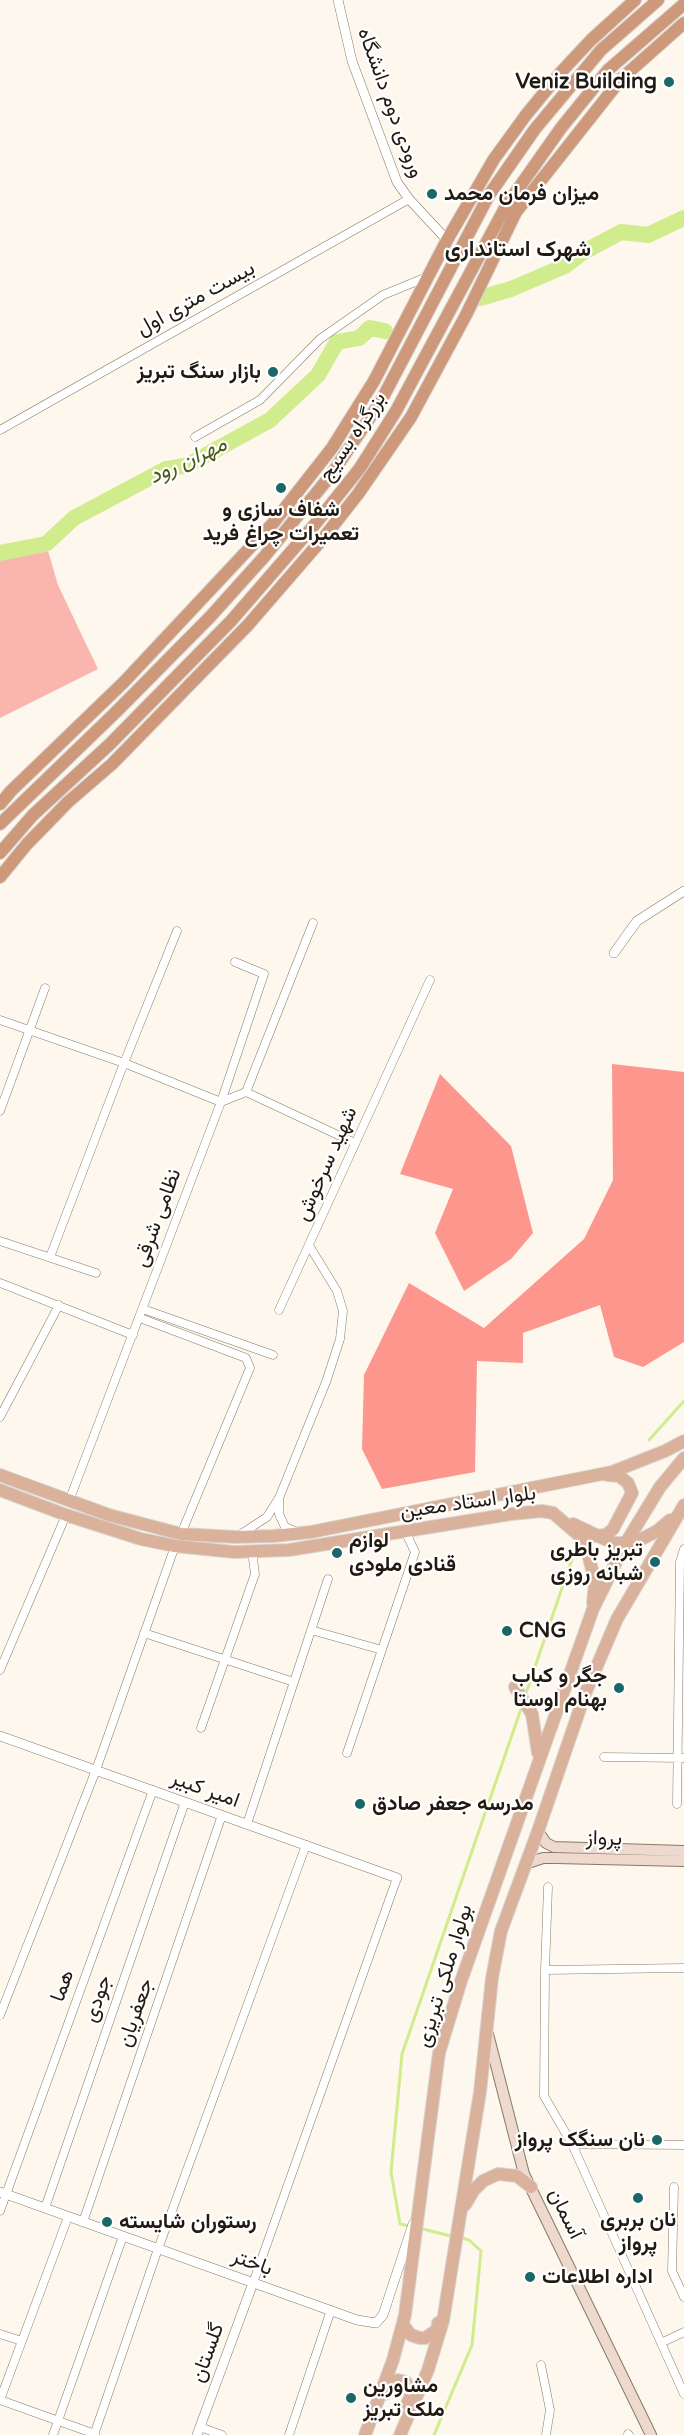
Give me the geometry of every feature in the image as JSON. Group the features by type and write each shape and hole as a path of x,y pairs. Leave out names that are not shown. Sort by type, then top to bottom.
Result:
{"highway":[{"path":"1,801 138,668 274,522 332,448 374,381 447,240 494,159 555,80 591,40 635,0"},
{"name":"بزرگراه بسیج","path":"0,824 116,713 210,617 264,557 331,475 381,400 489,195 535,129 601,50 658,0"},
{"name":"بزرگراه بسیج","path":"0,853 33,815 110,744 231,621 331,505 360,468 396,411 511,209 561,128 608,70 684,4"},
{"path":"0,877 68,802 112,764 248,625 358,494 411,417 466,315 511,209 621,79 684,23"},
{"path":"591,40 601,50"}],"main road":[{"name":"بلوار استاد معین","path":"0,1490 66,1515 141,1539 178,1540 299,1533 598,1474 624,1467 684,1441"},
{"name":"بولوار ملکی تبریزی","path":"365,2435 393,2360 403,2325 406,2264 419,2206 439,2053 461,1980 593,1609 624,1546 660,1487 684,1458"},
{"path":"596,1536 606,1534 613,1529 632,1493 627,1483 619,1476 598,1474"},
{"name":"بلوار استاد معین","path":"0,1475 178,1540 234,1552 289,1550 511,1514 542,1511 553,1513 576,1532 587,1549 595,1582 593,1609"},
{"path":"553,1513 613,1543 634,1543 657,1531 682,1508"},
{"name":"بولوار ملکی تبریزی","path":"401,2430 439,2339 460,2217 487,2033 492,1978 501,1931 585,1694 617,1619 682,1508"},
{"path":"515,1687 532,1714 538,1752 535,1769"},
{"name":"پرواز","path":"538,1831 546,1843 554,1847 684,1851"},
{"name":"پرواز","path":"525,1864 543,1858 684,1861"},
{"name":"آسمان","path":"487,2033 524,2174 651,2435"},
{"path":"460,2217 474,2190 491,2176 498,2174 517,2176 531,2187"},
{"path":"403,2325 416,2338 425,2338 437,2330 448,2287"},
{"path":"365,2435 390,2383 398,2380 409,2384 412,2393 403,2415 401,2430"}],"street":[{"name":"ورودی دوم دانشگاه","path":"338,0 352,61 397,182 409,200 447,240"},
{"name":"بیست متری اول","path":"0,430 409,200"},
{"path":"195,437 260,400 320,339 383,295 427,277"},
{"path":"614,953 636,921 684,891"},
{"path":"246,1092 313,923"},
{"path":"50,1257 177,931"},
{"name":"نظامی شرقی","path":"69,1501 220,1102 264,974 235,962"},
{"name":"شهید سرخوش","path":"236,1537 267,1517 279,1498 326,1382 340,1339 343,1311 337,1291 310,1247 430,980"},
{"path":"0,1111 45,988"},
{"path":"0,1020 124,1063 220,1102 246,1092 355,1143"},
{"path":"0,1241 96,1273"},
{"path":"279,1310 310,1247"},
{"path":"0,1283 133,1335"},
{"path":"0,1417 59,1305"},
{"path":"143,1309 273,1355"},
{"path":"0,2015 96,1770 178,1540 250,1368 246,1358 140,1318"},
{"path":"279,1498 279,1514 285,1527 299,1533"},
{"path":"0,1670 66,1515"},
{"path":"347,1753 415,1552 405,1531"},
{"path":"677,1804 681,1758 680,1562 684,1549"},
{"path":"201,1728 255,1574 252,1552"},
{"path":"247,1824 328,1579"},
{"path":"311,1630 382,1650"},
{"path":"144,1633 294,1682"},
{"name":"امیر کبیر","path":"0,1736 397,1878"},
{"path":"604,1756 681,1758"},
{"name":"هما","path":"0,2211 3,2194 153,1790"},
{"name":"جودی","path":"45,2208 185,1802"},
{"name":"جعفریان","path":"83,2222 222,1815"},
{"path":"68,2217 0,2400 95,2435 158,2249 306,1845"},
{"path":"253,2283 397,1878"},
{"path":"548,1887 544,2096 572,2144 684,2394"},
{"path":"545,1970 684,1968"},
{"path":"572,2144 684,2145"},
{"path":"674,2187 672,2271 684,2297"},
{"name":"باختر","path":"3,2194 357,2320 376,2323 383,2315 406,2264"},
{"path":"53,2435 123,2236"},
{"name":"گلستان","path":"199,2431 253,2283"},
{"path":"289,2435 331,2310"},
{"path":"661,2343 684,2332"},
{"path":"0,2334 22,2341"},
{"path":"541,2365 550,2410 546,2435"},
{"path":"199,2431 222,2435"}],"shaded area":[{"path":"46,544 58,585 98,669 0,718 0,556"},
{"path":"612,1064 684,1072 684,1342 643,1367 614,1357 600,1305 523,1333 523,1363 477,1361 475,1472 382,1489 362,1449 364,1375 409,1283 484,1328 584,1239 613,1180"},
{"path":"440,1074 511,1146 533,1233 511,1259 464,1291 435,1233 453,1189 400,1174"}],"waterway":[{"name":"مهران رود","path":"480,298 511,289 565,266 582,253 621,232 648,235 684,218"},
{"name":"مهران رود","path":"0,553 46,544 74,518 166,469 188,465 270,420 318,375 337,342 359,338 370,328 385,331"},
{"path":"649,1440 684,1401"},
{"path":"525,1696 574,1553"},
{"path":"409,2226 400,2224 391,2172 402,2054 522,1706"},
{"path":"419,2228 451,2236"},
{"path":"434,2435 472,2345 481,2251 469,2240 462,2238"}],"place":[{"name":"Veniz Building","path":"669,82"},
{"name":"میزان فرمان محمد","path":"432,194"},
{"name":"بازار سنگ تبریز","path":"273,372"},
{"name":"شفاف سازی و تعمیرات چراغ فرید","path":"281,488"},
{"name":"لوازم قنادی ملودی","path":"337,1553"},
{"name":"تبریز باطری شبانه روزی","path":"655,1562"},
{"name":"CNG","path":"507,1631"},
{"name":"جگر و کباب بهنام اوستا","path":"619,1688"},
{"name":"مدرسه جعفر صادق","path":"360,1804"},
{"name":"نان سنگک پرواز","path":"657,2140"},
{"name":"نان بربری پرواز","path":"638,2198"},
{"name":"رستوران شایسته","path":"107,2222"},
{"name":"اداره اطلاعات","path":"530,2277"},
{"name":"مشاورین ملک تبریز","path":"351,2398"}],"district":[{"name":"شهرک استانداری","path":"518,250"}]}
